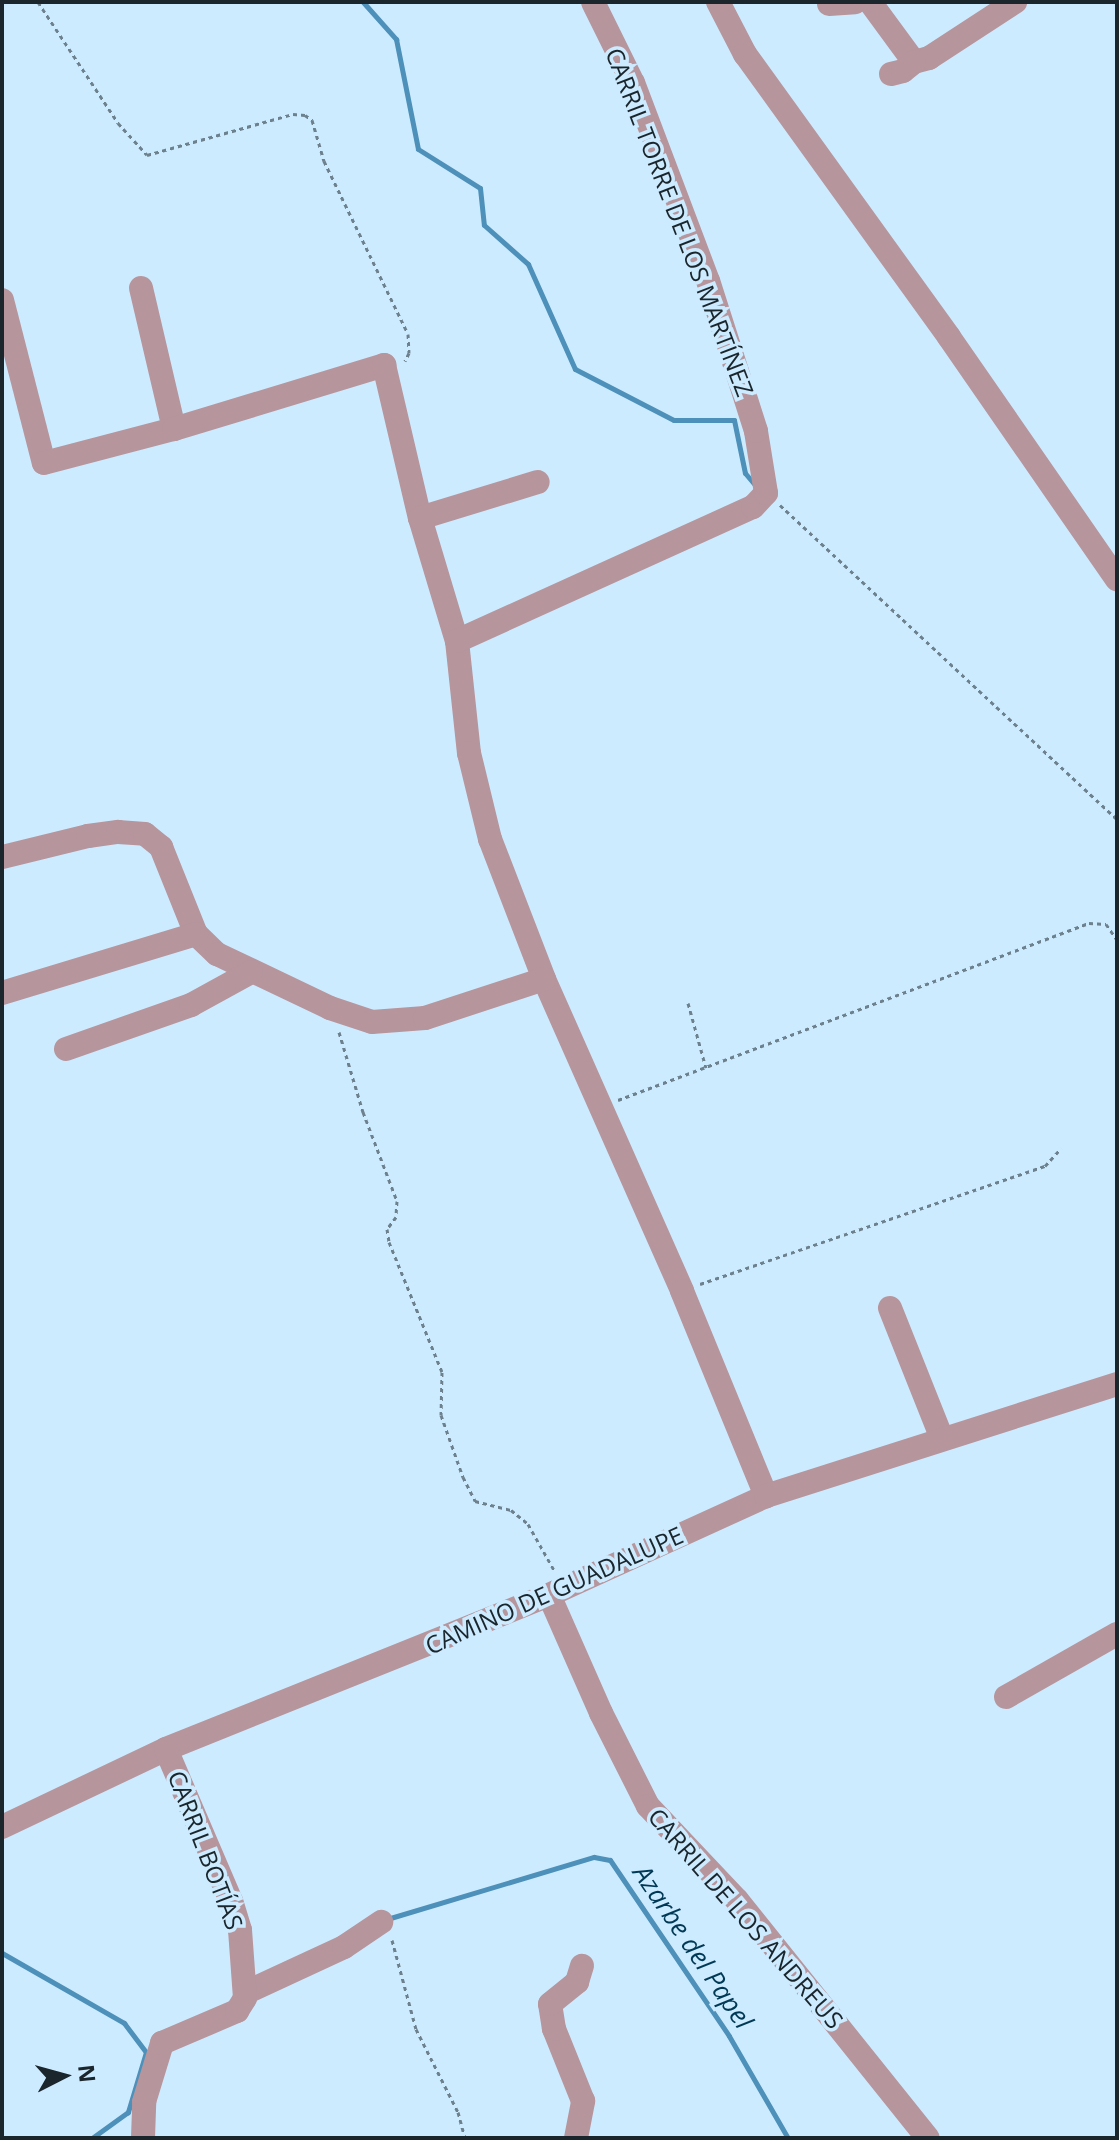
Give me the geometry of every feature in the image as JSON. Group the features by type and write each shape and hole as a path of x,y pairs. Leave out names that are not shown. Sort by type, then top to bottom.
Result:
{"street":[{"name":"CARRIL TORRE DE LOS MARTÍNEZ","path":"593,2 633,83 713,295 753,421 766,493"},
{"path":"718,2 745,54 949,337 1117,580"},
{"path":"829,4 855,2"},
{"path":"870,2 914,62"},
{"path":"891,74 929,58 1015,2"},
{"path":"141,288 174,429"},
{"path":"2,300 44,463 174,429 384,365 420,518 457,641 461,703 482,812 544,979 682,1291 766,1496"},
{"path":"420,518 538,482"},
{"path":"457,641 753,507 766,493"},
{"path":"2,857 103,834 145,834 161,847 196,934 217,954 334,1009 372,1022 413,1019 463,1008 544,979"},
{"path":"2,993 196,934"},
{"path":"66,1049 191,1005 251,972"},
{"path":"890,1308 942,1439"},
{"name":"CAMINO DE GUADALUPE","path":"2,1827 166,1749 556,1591 766,1496 1117,1384"},
{"name":"CARRIL DE LOS ANDREUS","path":"556,1591 607,1725 648,1806 737,1900 928,2138"},
{"path":"1006,1697 1117,1634"},
{"name":"CARRIL BOTÍAS","path":"166,1749 231,1901 240,1930 245,1993"},
{"path":"143,2138 144,2102 162,2043 237,2011 245,1993 344,1947 381,1922"},
{"path":"576,2138 583,2101 550,2015 550,2004 577,1982 582,1966"}],"path":[{"path":"38,2 118,123 147,155 293,114 305,115 312,120 324,161 408,334 409,353 404,364 385,372"},
{"path":"766,493 1117,819"},
{"path":"600,1107 1089,923 1106,924 1117,940"},
{"path":"688,1003 706,1068"},
{"path":"334,1009 363,1112 397,1201 396,1217 387,1229 389,1242 442,1372 441,1415 463,1477 475,1501 511,1510 528,1524 556,1591"},
{"path":"682,1291 1045,1166 1061,1148"},
{"path":"381,1922 391,1936 416,2029 458,2112 465,2138"}],"waterway":[{"path":"363,2 396,39 418,149 480,188 484,225 528,264 575,369 674,420 734,420 745,473 755,485"},
{"name":"Azarbe del Papel","path":"387,1919 594,1857 610,1860 729,2036 788,2138"},
{"path":"2,1953 124,2023 146,2052 128,2112 92,2138"}]}
